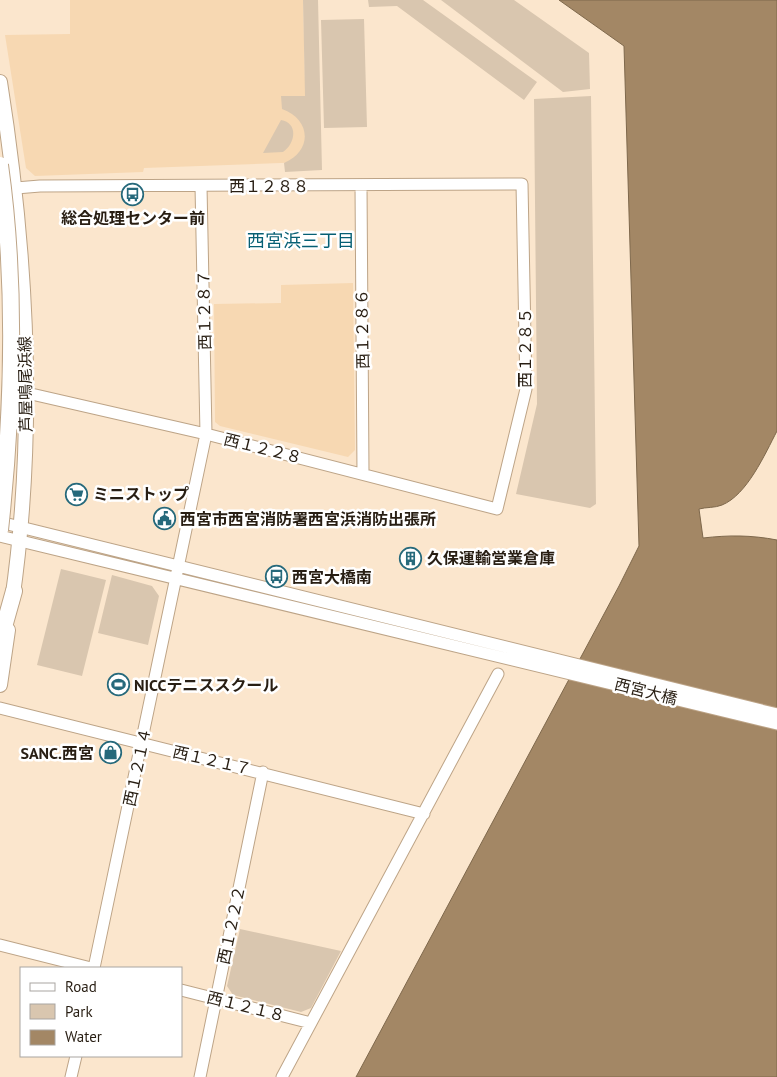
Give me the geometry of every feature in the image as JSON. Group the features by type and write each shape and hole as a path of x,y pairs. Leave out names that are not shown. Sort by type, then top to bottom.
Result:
{"highway":[{"path":"0,165 7,234 11,357 9,425 0,530"},
{"path":"0,641 14,591"}],"main road":[{"name":"芦屋鳴尾浜線","path":"0,82 16,188 24,293 27,393 25,476 21,534 0,686"},
{"path":"0,190 16,188"}],"street":[{"name":"西１２８８","path":"16,188 40,186 522,184"},
{"name":"西１２８５","path":"497,509 526,389 522,184"},
{"name":"西１２８６","path":"361,185 363,473"},
{"name":"西１２８７","path":"179,566 206,434 202,186"},
{"name":"西１２２８","path":"27,393 206,434 497,509"},
{"path":"0,522 21,534 176,579 515,654"},
{"path":"0,536 21,534 179,566 515,654"},
{"name":"西１２１４","path":"93,967 179,566"},
{"name":"西宮大橋","path":"515,654 777,714"},
{"name":"西宮大橋","path":"515,654 777,724"},
{"path":"282,1077 498,674"},
{"name":"西１２１７","path":"0,708 263,772 424,814"},
{"name":"西１２２２","path":"200,1077 263,772"},
{"path":"0,946 89,967"},
{"name":"西１２１８","path":"182,990 311,1023"},
{"path":"71,1077 76,1057"}],"shaded area":[{"path":"70,0 303,0 307,162 144,168 143,172 35,176 26,168 5,35 70,34"},
{"path":"353,283 355,450 348,457 220,426 215,422 214,304 281,303 281,285"}],"green space":[{"path":"303,0 318,0 322,170 285,172 284,163 300,151 305,135 299,120 282,109 281,96 305,96"},
{"path":"368,0 423,0 537,82 524,100 397,6 369,7"},
{"path":"441,0 514,0 589,53 590,89 563,92"},
{"path":"364,19 367,127 324,128 321,20"},
{"path":"591,96 596,504 590,508 516,494 537,404 534,99"},
{"path":"281,120 291,125 293,129 290,144 283,152 263,153"},
{"path":"61,569 106,580 82,676 37,665"},
{"path":"112,575 152,586 159,596 148,645 98,633"},
{"path":"240,929 341,951 311,1008 301,1012 233,995 227,986"}],"water":[{"path":"559,0 777,0 777,431 754,473 731,500 716,507 699,509 703,538 740,536 777,540 777,1077 356,1077 639,546 624,46"}],"place":[{"name":"総合処理センター前","path":"133,194"},
{"name":"ミニストップ","path":"77,494"},
{"name":"西宮市西宮消防署西宮浜消防出張所","path":"164,519"},
{"name":"久保運輸営業倉庫","path":"411,558"},
{"name":"西宮大橋南","path":"276,577"},
{"name":"NICCテニススクール","path":"118,685"},
{"name":"SANC.西宮","path":"110,753"}],"district":[{"name":"西宮浜三丁目","path":"301,240"}]}
